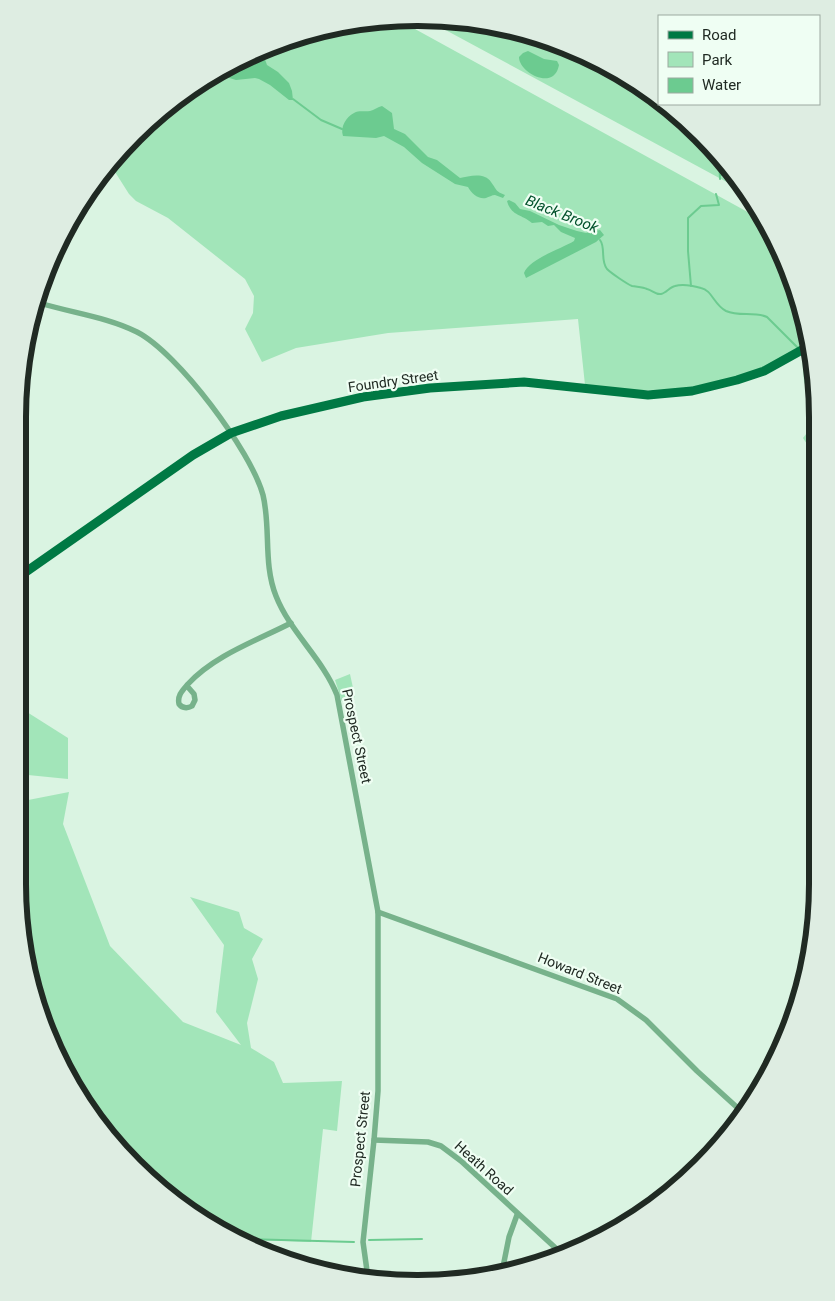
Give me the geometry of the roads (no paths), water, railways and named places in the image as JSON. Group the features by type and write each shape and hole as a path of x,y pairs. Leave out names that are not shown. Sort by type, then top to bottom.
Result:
{"main road":[{"name":"Foundry Street","path":"26,572 193,454 231,433 281,416 363,397 430,388 524,382 648,395 692,390 737,380 764,371 802,350"}],"street":[{"name":"Prospect Street","path":"44,304 111,322 150,340 163,350 220,417 257,478 261,490 266,511 271,580 278,602 329,679 338,699 378,912 378,1091 363,1230 363,1253 367,1271"},
{"path":"187,686 209,665 291,623"},
{"name":"Howard Street","path":"378,912 386,913 617,999 646,1020 738,1108"},
{"name":"Heath Road","path":"374,1140 428,1142 441,1146 461,1161 556,1249"},
{"path":"503,1265 509,1237 518,1215"}],"water":[{"path":"528,51 544,59 557,61 559,65 555,74 548,78 543,78 527,71 520,62 519,57"},
{"path":"264,58 267,65 278,72 289,83 293,100 289,100 259,79 236,80 226,77"},
{"path":"382,106 392,113 394,129 405,134 428,157 437,160 460,178 468,176 485,177 498,191 505,195 503,198 495,195 486,198 478,197 468,187 455,184 422,163 404,147 384,136 376,138 343,136 343,126 351,115"},
{"path":"509,200 520,209 530,211 559,225 586,233 600,230 604,235 596,242 526,278 524,273 532,263 574,241 575,238 561,232 554,225 548,226 542,222 532,223 511,210 507,201"}],"waterway":[{"name":"Black Brook","path":"293,99 321,120 342,129"},
{"path":"720,169 720,179"},
{"path":"720,175 725,175"},
{"path":"691,286 688,218 701,206 719,205 716,194"},
{"name":"Black Brook","path":"600,240 607,269 630,285 645,288 659,294 678,285 705,289 726,311 736,314 757,314 767,317 798,348"},
{"path":"256,1239 354,1242"},
{"path":"369,1240 422,1239"}]}
